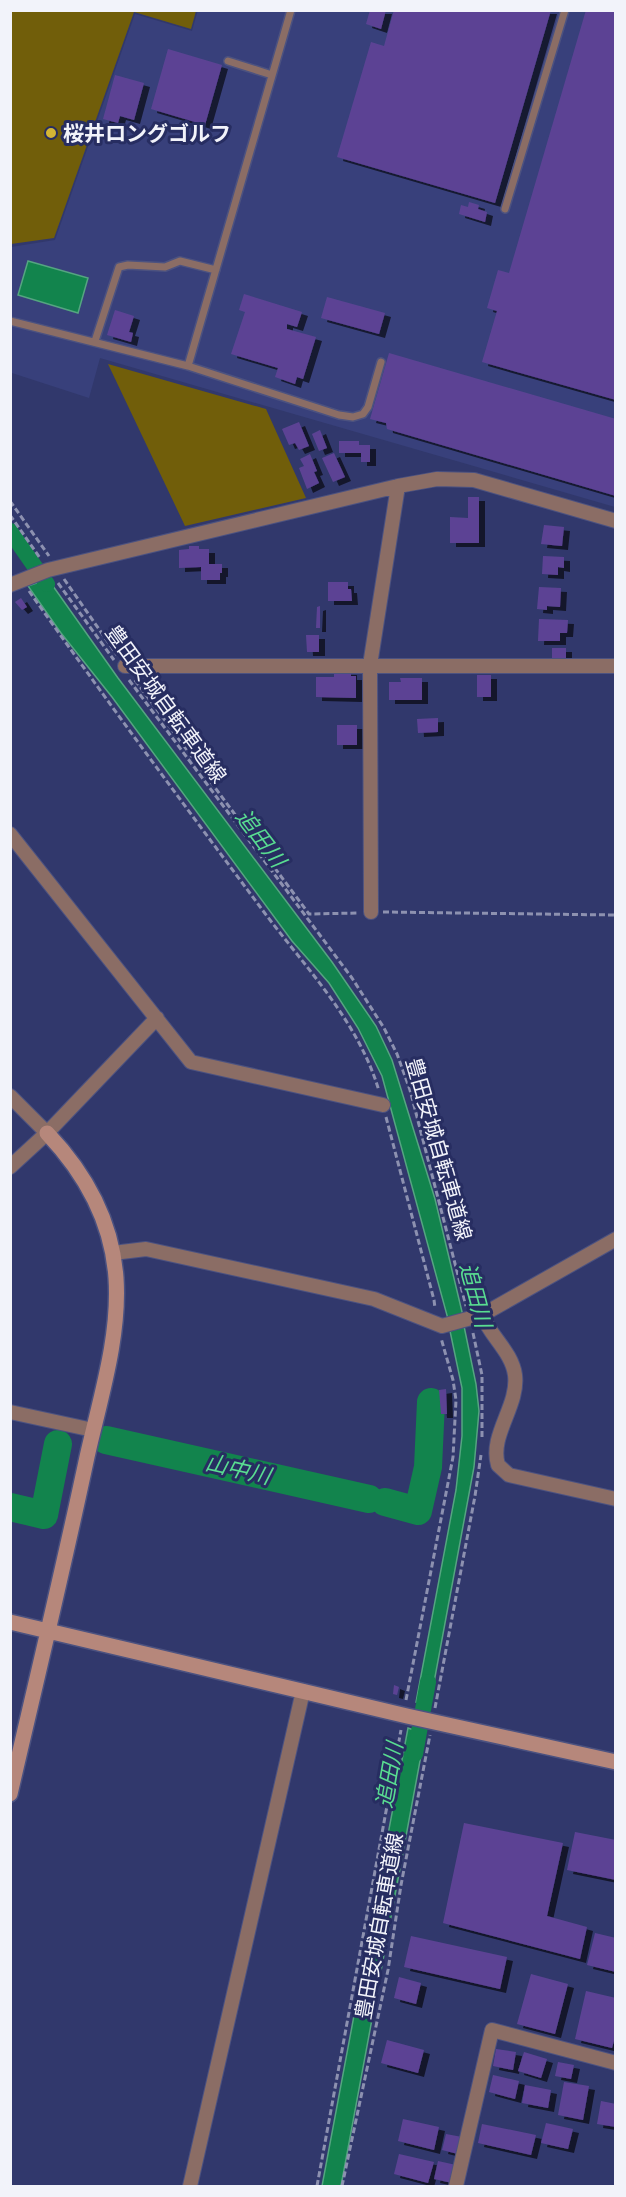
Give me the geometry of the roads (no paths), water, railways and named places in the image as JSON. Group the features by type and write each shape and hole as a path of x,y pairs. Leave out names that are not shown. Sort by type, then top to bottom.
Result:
{"street":[{"path":"19,582 48,570 398,486 437,479 474,480 615,521"},
{"path":"371,912 370,665 398,486"},
{"path":"123,668 370,665 615,666"},
{"path":"10,834 188,1059 195,1064 383,1105"},
{"path":"10,1167 47,1133 157,1018"},
{"path":"10,1096 67,1154 92,1193 101,1212 113,1253 116,1277 115,1317 93,1430 10,1794"},
{"path":"113,1253 146,1249 374,1299 440,1325 471,1319 615,1239"},
{"path":"471,1319 486,1324 514,1367 516,1378 514,1393 496,1452 498,1465 509,1475 615,1499"},
{"path":"10,1412 93,1430"},
{"path":"10,1622 615,1762"},
{"path":"190,2187 303,1691"},
{"path":"456,2187 492,2030 614,2060"}],"lane":[{"path":"188,366 291,10"},
{"path":"505,209 565,10"},
{"path":"228,61 272,75"},
{"path":"95,341 119,267 128,265 165,267 180,261 216,270"},
{"path":"10,321 188,366 339,415 353,417 363,414 368,407 381,362"}],"waterway":[{"name":"追田川","path":"10,531 47,584"},
{"name":"山中川","path":"385,1502 418,1511 428,1467 431,1402"},
{"name":"山中川","path":"106,1440 369,1499"},
{"name":"山中川","path":"10,1507 44,1515 58,1444"},
{"name":"追田川","path":"415,1754 428,1682"}],"place":[{"name":"桜井ロングゴルフ","path":"51,133"}]}
